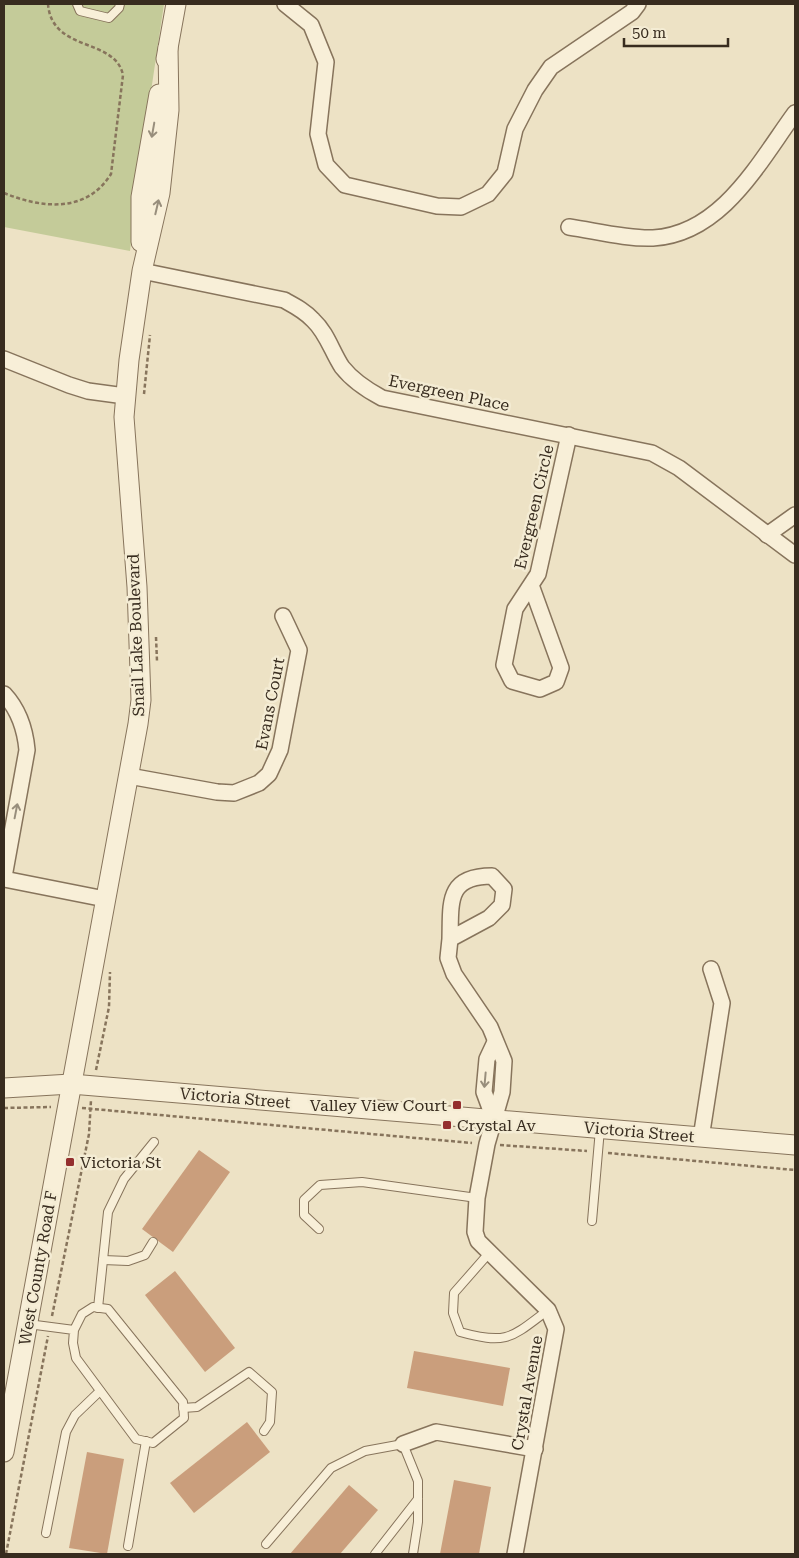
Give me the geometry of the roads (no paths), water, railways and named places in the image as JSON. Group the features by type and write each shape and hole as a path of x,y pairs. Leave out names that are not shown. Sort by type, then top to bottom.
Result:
{"street":[{"name":"Snail Lake Boulevard","path":"71,1084 129,776 141,700 137,587 124,435 126,396 142,271 160,193 169,110 168,48 176,4"},
{"path":"285,4 311,25 326,62 318,134 326,165 345,185 437,206 461,207 488,194 505,172 515,129 535,90 552,67 632,12 638,4"},
{"path":"569,227 652,238 689,230 724,205 795,113"},
{"name":"Evergreen Place","path":"142,271 284,300 314,320 326,336 342,366 353,379 366,390 382,398 634,448 669,461 795,555"},
{"path":"4,360 88,391 126,396"},
{"name":"Evergreen Circle","path":"531,585 561,668 556,682 540,689 512,682 504,664 515,609 538,574 569,435"},
{"path":"767,535 795,515"},
{"name":"Evans Court","path":"129,776 217,792 234,793 259,783 268,774 276,762 280,750 299,650 283,616"},
{"path":"4,694 14,705 21,720 26,734 27,750 4,878 105,899"},
{"path":"450,939 448,958 454,974 490,1027 504,1061 502,1092 494,1119"},
{"path":"701,1138 722,1003 711,969"},
{"name":"Victoria Street","path":"4,1088 71,1084 795,1146"},
{"name":"West County Road F","path":"4,1452 71,1084"},
{"name":"Crystal Avenue","path":"494,1119 487,1144 477,1198 476,1237 548,1310 556,1329 515,1554"},
{"path":"403,1444 436,1432 535,1449"}],"lane":[{"path":"77,4 80,11 109,18 119,8 120,4"},
{"path":"592,1221 600,1129"},
{"path":"98,1308 108,1212 124,1179 154,1142"},
{"path":"318,1229 304,1215 304,1200 320,1185 362,1182 477,1198"},
{"path":"103,1260 128,1261 145,1255 153,1242"},
{"path":"490,1252 454,1293 453,1313 460,1332 486,1339 514,1336 548,1310"},
{"path":"93,1307 108,1309 183,1402 184,1418 153,1442 136,1439 76,1358 73,1343 74,1330 82,1314 93,1307"},
{"path":"28,1324 74,1330"},
{"path":"183,1408 197,1407 249,1372 272,1392 270,1422 264,1431"},
{"path":"46,1533 66,1432 75,1415 100,1391"},
{"path":"128,1546 146,1441"},
{"path":"266,1544 331,1468 364,1451 403,1444 418,1481 418,1522 413,1554"},
{"path":"375,1554 418,1499"}],"place":[{"name":"Valley View Court","path":"457,1105"},
{"name":"Crystal Av","path":"447,1125"},
{"name":"Victoria St","path":"70,1162"}]}
